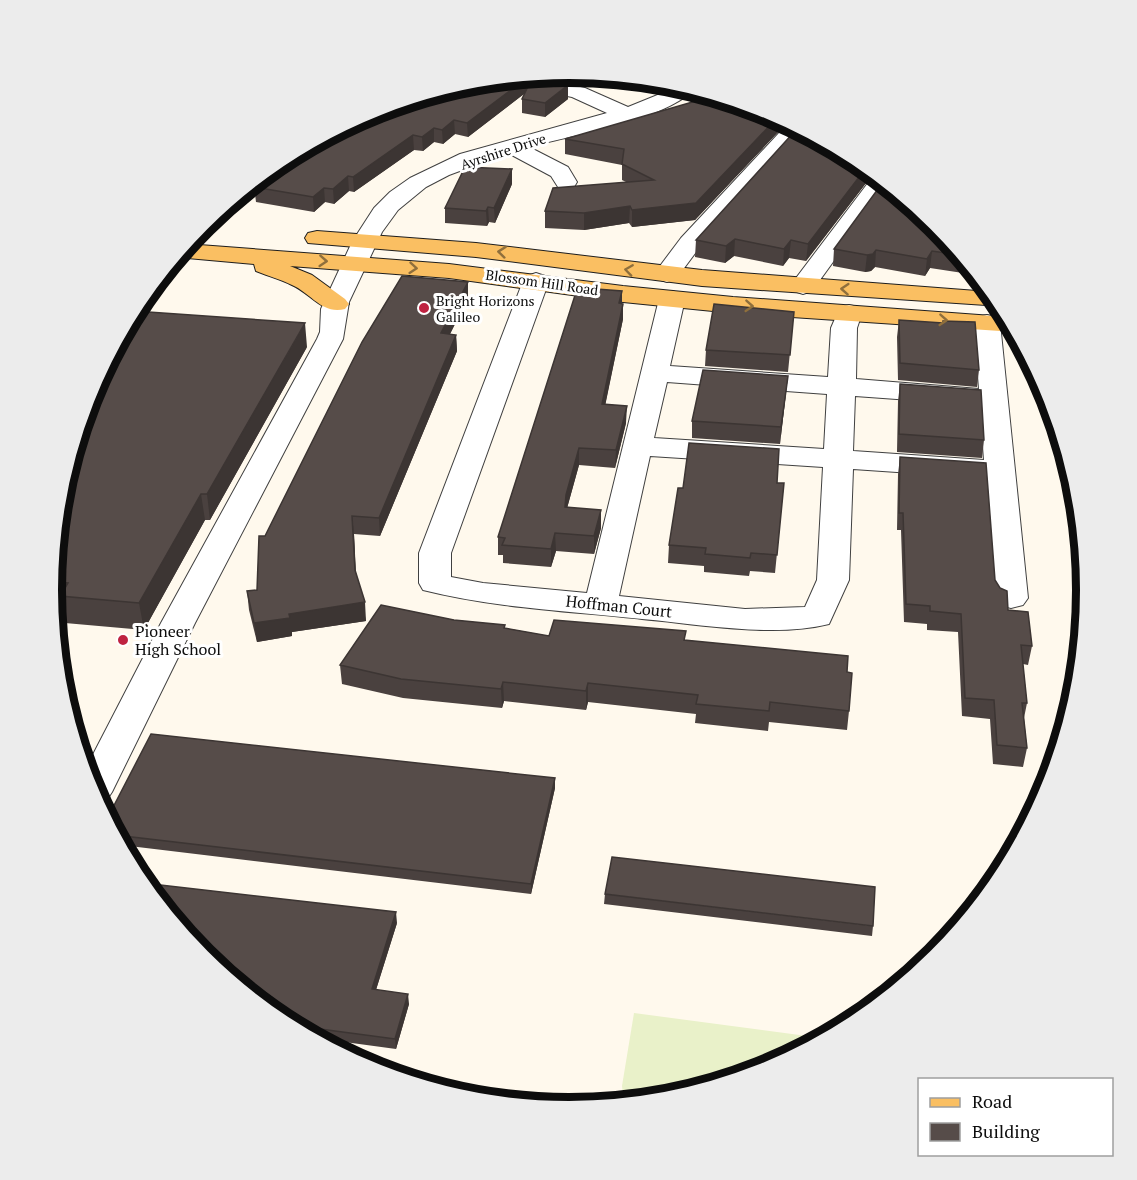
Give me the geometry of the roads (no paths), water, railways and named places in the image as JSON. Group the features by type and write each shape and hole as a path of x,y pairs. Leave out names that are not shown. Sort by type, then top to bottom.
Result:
{"main road":[{"name":"Blossom Hill Road","path":"210,231 360,251 536,281 669,286 803,286 903,293 995,315"},
{"name":"Blossom Hill Road","path":"191,252 242,255 360,251 530,255 669,286 849,313 995,316"},
{"path":"242,255 303,280 336,304"},
{"path":"849,313 860,306 891,302 903,293"}],"street":[{"path":"538,84 578,92 626,114"},
{"name":"Ayrshire Drive","path":"99,781 178,623 333,332 330,321 336,304 377,219 398,196 432,176 511,146 626,114 676,95"},
{"path":"601,604 655,373 669,286 690,243 787,138 804,141"},
{"path":"511,146 560,172 566,182"},
{"path":"803,286 876,187"},
{"name":"Hoffman Court","path":"536,281 435,553 435,583 483,593 745,619 817,617 833,580 844,328 849,313"},
{"path":"998,320 993,398 1011,598"},
{"path":"655,373 993,398"},
{"path":"638,446 999,470"}],"place":[{"name":"Bright Horizons Galileo","path":"424,308"},
{"name":"Pioneer High School","path":"123,640"}]}
